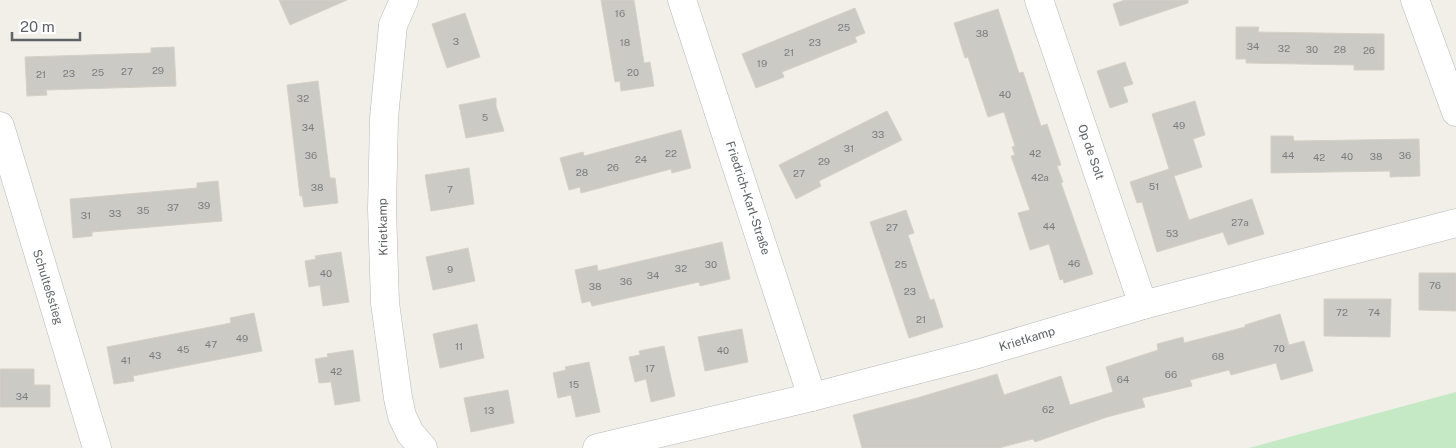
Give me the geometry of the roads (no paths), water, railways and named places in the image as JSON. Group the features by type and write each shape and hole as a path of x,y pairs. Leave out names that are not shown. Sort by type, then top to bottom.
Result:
{"street":[{"name":"Krietkamp","path":"404,0 393,25 384,118 382,209 385,303 402,416 410,433 423,448"},
{"name":"Friedrich-Karl-Straße","path":"682,0 812,397"},
{"name":"Op de Solt","path":"1039,0 1143,304"},
{"path":"1415,0 1456,112"},
{"name":"Schulteßstieg","path":"0,126 92,448"},
{"name":"Krietkamp","path":"597,448 812,397 974,355 1143,304 1456,223"}]}
